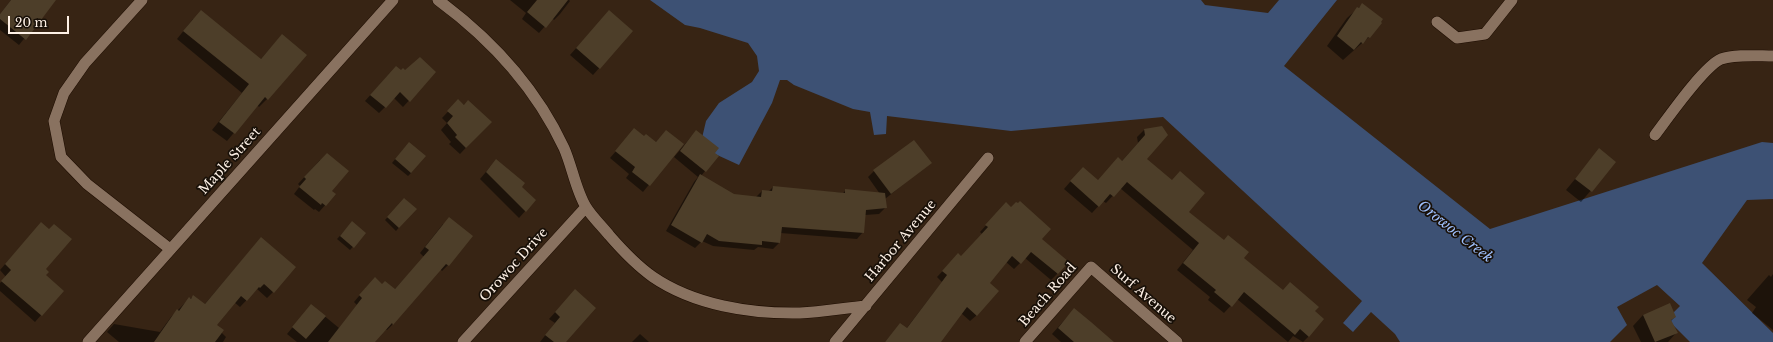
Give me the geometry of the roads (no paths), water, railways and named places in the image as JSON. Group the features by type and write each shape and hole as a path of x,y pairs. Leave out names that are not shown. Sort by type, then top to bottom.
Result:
{"street":[{"path":"142,0 81,69 64,93 54,121 61,157 88,184 170,249"},
{"name":"Maple Street","path":"88,342 393,0"},
{"path":"438,0 464,20 506,60 540,104 564,148 586,207 623,251 653,277 685,294 720,305 751,311 801,313 866,306"},
{"path":"1437,22 1457,38 1485,34 1512,0"},
{"path":"1654,135 1701,76 1721,60 1746,56 1773,56"},
{"name":"Harbor Avenue","path":"835,342 988,158"},
{"name":"Orowoc Drive","path":"463,342 586,207"},
{"name":"Beach Road","path":"1025,342 1091,267"},
{"name":"Surf Avenue","path":"1091,267 1177,342"}],"water":[{"name":"Orowoc Creek","path":"650,0 1201,0 1205,5 1268,13 1279,0 1337,0 1284,66 1490,229 1762,142 1773,143 1773,199 1747,200 1702,263 1773,333 1773,342 1690,342 1667,319 1680,306 1657,285 1617,307 1627,325 1610,342 1400,342 1395,334 1371,312 1353,332 1343,323 1362,301 1163,117 1011,131 887,116 886,134 874,135 870,112 853,109 794,85 787,80 780,80 772,103 739,165 715,154 702,138 706,121 719,103 752,82 759,71 757,56 748,43 700,28 685,25"}]}
